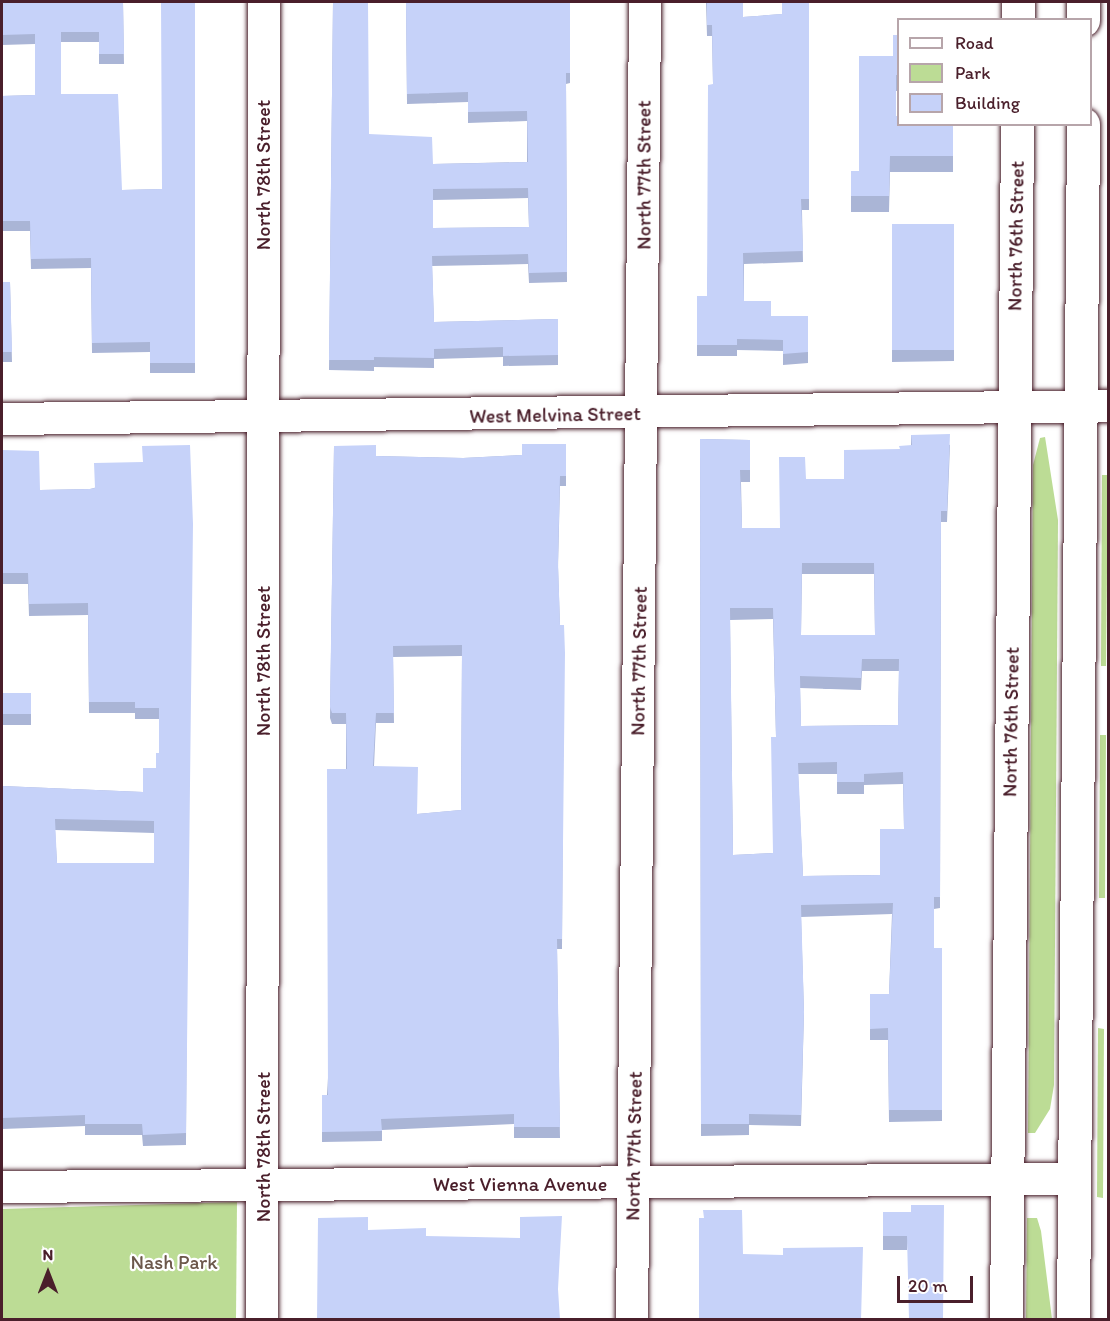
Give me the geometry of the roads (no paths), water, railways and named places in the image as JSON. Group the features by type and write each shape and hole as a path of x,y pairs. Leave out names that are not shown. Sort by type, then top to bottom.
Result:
{"main road":[{"path":"1018,2 1018,18"},
{"path":"1083,2 1083,18"},
{"name":"North 76th Street","path":"1006,1320 1017,126"},
{"path":"1073,1320 1095,406 1083,126"}],"street":[{"name":"North 78th Street","path":"262,1320 264,2"},
{"name":"North 77th Street","path":"632,1320 643,414 645,2"},
{"name":"West Melvina Street","path":"2,419 643,414 1095,406"},
{"name":"West Vienna Avenue","path":"2,1186 633,1184 1075,1179"}],"park label":[{"name":"Nash Park","path":"174,1262"}]}
